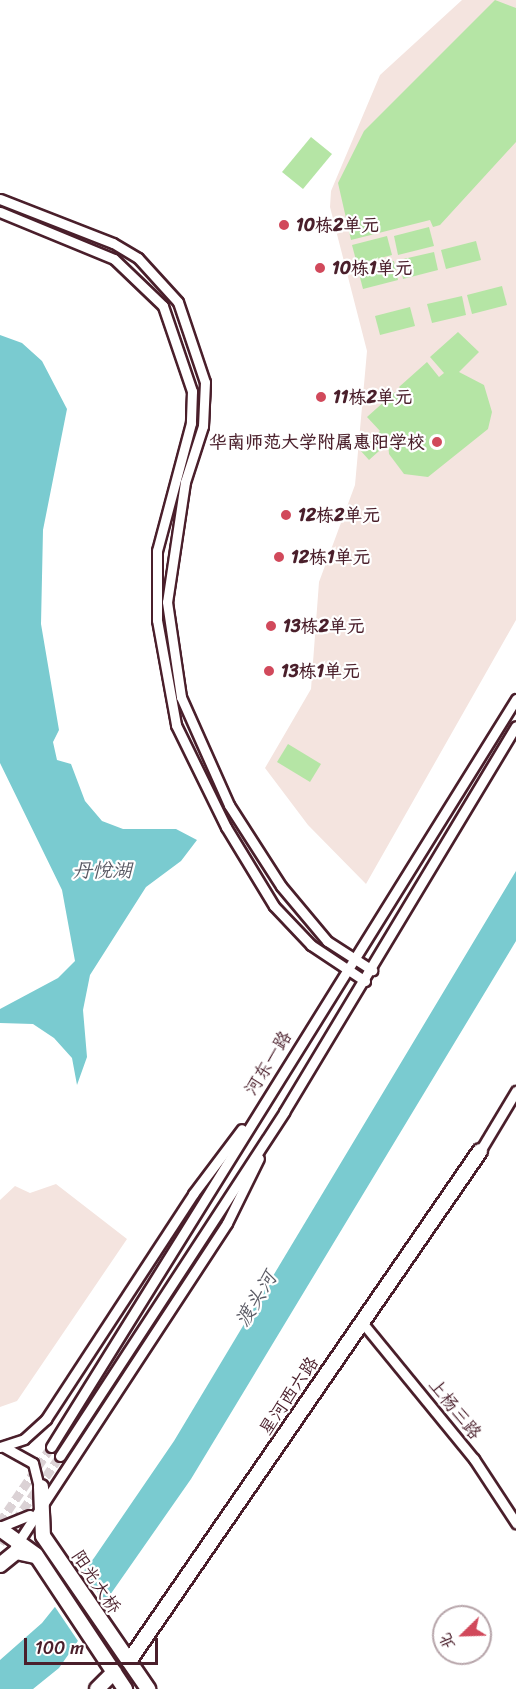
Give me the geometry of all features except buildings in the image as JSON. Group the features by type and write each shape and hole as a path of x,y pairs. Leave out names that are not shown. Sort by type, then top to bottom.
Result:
{"street":[{"path":"0,199 113,243 138,258 178,302 205,382 203,426 185,482 167,602 180,697 209,766 250,839 305,917 372,970"},
{"path":"0,212 114,259 163,306 192,391 191,423 157,551 157,620 168,695 199,773 268,897 304,938 365,981"},
{"name":"河东一路","path":"51,1447 346,969 516,699"},
{"path":"60,1456 273,1129 372,970 516,726"},
{"path":"480,1151 516,1091"},
{"path":"0,1447 31,1435 46,1419 198,1186 264,1101"},
{"path":"0,1565 19,1540 36,1507 227,1223 273,1129"},
{"name":"星河西六路","path":"129,1661 480,1151"},
{"name":"上杨三路","path":"361,1321 474,1459 516,1523"},
{"path":"0,1447 33,1463 41,1487"},
{"name":"阳光大桥","path":"41,1487 36,1507 40,1527 48,1545 148,1689"},
{"path":"0,1528 36,1507"},
{"name":"阳光大桥","path":"0,1528 19,1540 37,1557 125,1689"},
{"path":"0,1565 16,1552 37,1557"},
{"path":"98,1689 114,1672"}],"shaded area":[{"name":"华南师范大学附属惠阳学校","path":"462,0 516,0 516,620 366,884 308,825 265,768 311,689 319,582 355,485 367,351 330,207 331,191 380,75"},
{"path":"56,1184 127,1239 17,1401 0,1407 0,1200 15,1186 30,1193"}],"green space":[{"path":"495,0 516,8 516,142 440,225 433,227 430,220 351,240 338,183 364,131"},
{"path":"311,137 332,154 303,189 282,172"},
{"path":"429,227 434,246 398,255 394,236"},
{"path":"387,236 392,255 357,264 352,245"},
{"path":"476,241 481,260 446,269 441,250"},
{"path":"434,252 438,270 403,279 399,260"},
{"path":"394,261 398,280 363,289 358,270"},
{"path":"502,286 507,305 472,314 467,295"},
{"path":"462,296 466,315 432,323 427,304"},
{"path":"410,307 415,326 380,335 375,316"},
{"path":"458,332 479,352 459,372 484,385 492,412 488,429 428,477 404,474 389,454 388,443 369,460 360,450 380,431 367,417 395,392 408,406 412,402 399,387 427,362 439,377 444,373 430,357"},
{"path":"288,744 321,764 310,782 277,762"}],"water":[{"name":"丹悦湖","path":"0,335 22,343 42,361 67,409 43,530 41,624 59,730 53,742 57,760 71,764 85,801 102,821 123,829 176,829 197,840 181,861 146,887 90,975 83,1010 87,1057 77,1085 72,1058 54,1038 33,1024 0,1023 0,1009 58,978 75,961 62,890 0,763"},
{"path":"516,871 516,941 191,1479 59,1668 33,1689 0,1689 0,1660 42,1623 94,1558 174,1441"}],"pier":[{"path":"82,1569 107,1606 80,1644 53,1604"}],"tunnel":[{"path":"0,1522 51,1447"},
{"path":"0,1543 60,1456"}],"place":[{"name":"10栋2单元","path":"284,225"},
{"name":"10栋1单元","path":"320,268"},
{"name":"11栋2单元","path":"321,397"},
{"name":"华南师范大学附属惠阳学校","path":"437,442"},
{"name":"12栋2单元","path":"286,515"},
{"name":"12栋1单元","path":"279,557"},
{"name":"13栋2单元","path":"271,626"},
{"name":"13栋1单元","path":"269,671"}],"water label":[{"name":"渡头河","path":"256,1299"}]}
